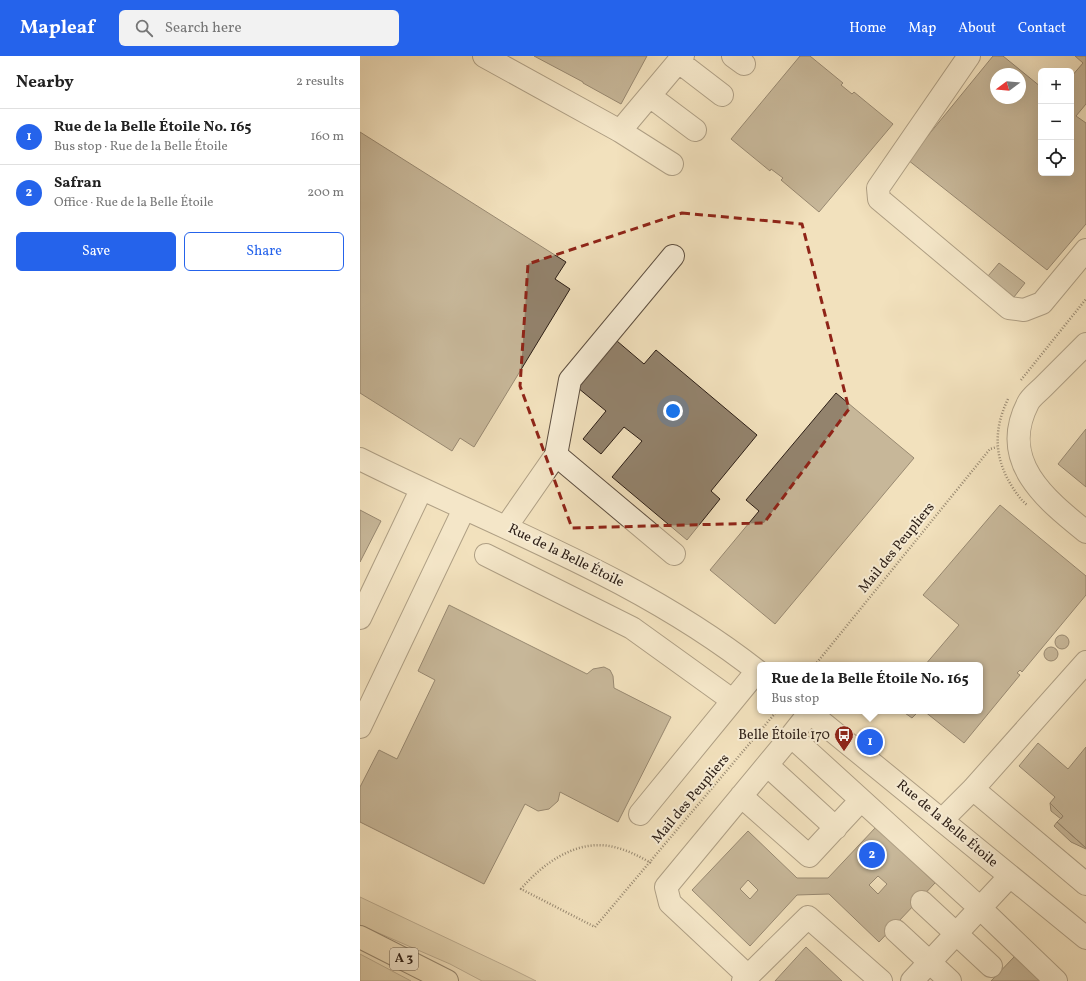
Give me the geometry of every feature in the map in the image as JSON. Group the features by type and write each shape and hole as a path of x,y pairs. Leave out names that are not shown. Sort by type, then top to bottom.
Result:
{"highway":[{"name":"A 3","path":"360,937 447,981"}],"street":[{"path":"484,56 620,131 672,164"},
{"path":"969,56 878,188 879,199 1009,308 1024,310 1042,303 1086,250"},
{"path":"620,131 651,97 681,59 722,95"},
{"path":"651,97 695,130"},
{"path":"506,527 556,455 570,380 673,256"},
{"path":"1086,344 1028,402 1020,427 1018,446 1025,468 1036,487 1052,505 1086,532"},
{"path":"556,455 674,554"},
{"name":"Rue de la Belle Étoile","path":"360,459 421,490 569,556 625,584 681,618 757,671"},
{"path":"360,618 421,490"},
{"path":"360,727 464,509"},
{"path":"486,555 632,628 732,700"},
{"path":"942,820 973,789 1086,662"},
{"path":"640,814 732,700 757,674"},
{"path":"807,714 666,888 670,903 746,978 808,917 881,981"},
{"name":"Rue de la Belle Étoile","path":"811,714 1086,938"},
{"path":"790,736 980,908 1056,981"},
{"path":"767,765 836,828"},
{"path":"973,789 1086,884"},
{"path":"741,796 809,856 861,800"},
{"path":"912,981 1010,876"},
{"path":"922,902 991,966"},
{"path":"896,931 950,981"}],"path":[{"name":"Mail des Peupliers","path":"817,662 990,449 997,447"},
{"name":"Mail des Peupliers","path":"651,863 631,852 612,846 592,846 573,850 554,859 536,871 521,889 596,927 651,863 775,714"}],"highlighted area":[{"path":"682,213 802,224 849,409 764,523 572,528 520,386 528,264"}],"shaded area":[{"path":"360,897 536,981 482,981 450,964 360,925"},
{"path":"360,954 411,981 360,981"}],"building":[{"path":"534,56 647,56 621,104"},
{"path":"800,56 810,56 843,83 841,85 852,94 854,92 893,124 819,212 781,180 783,178 771,169 770,171 731,139"},
{"path":"993,56 1003,56 1018,68 990,68 990,104 1026,104 1026,75 1038,85 1038,176 1074,176 1074,74 1083,63 1075,56 1086,56 1086,104 1076,116 1086,123 1086,224 1047,270 908,160"},
{"path":"360,132 566,262 555,279 570,289 474,447 460,438 452,451 360,393"},
{"path":"999,263 1025,283 1014,297 988,276"},
{"path":"617,341 644,364 656,350 757,435 711,491 720,499 687,540 612,477 642,441 624,427 601,454 583,439 606,411 578,388"},
{"path":"836,393 914,458 775,624 710,570 759,511 746,500"},
{"path":"1086,429 1086,487 1058,464"},
{"path":"1000,505 1086,576 1086,595 1022,672 1020,670 1017,673 1020,675 964,743 928,714 983,714 983,662 928,662 959,625 923,595"},
{"path":"360,510 381,521 360,562"},
{"path":"449,605 587,674 593,669 604,667 610,670 613,676 614,688 671,717 618,822 560,792 558,801 549,809 538,811 525,804 484,884 360,822 360,787 379,750 397,759 435,680 418,671"},
{"path":"1059,635 1065,635 1069,639 1069,645 1065,649 1059,649 1055,645 1055,639"},
{"path":"1048,647 1054,647 1058,651 1058,657 1054,661 1048,661 1044,657 1044,651"},
{"path":"906,714 916,714 912,718"},
{"path":"1038,743 1068,769 1086,747 1086,848 1057,822 1063,816 1050,803 1055,797 1019,766"},
{"path":"1050,803 1063,816 1061,819 1051,811"},
{"path":"1057,822 1086,849 1071,842 1054,826"},
{"path":"876,827 935,883 879,942 829,894 797,895 750,946 692,890 748,831 797,878 828,878","holes":["878,876 887,884 878,894 869,885","748,880 758,890 750,899 740,889"]},
{"path":"806,947 842,981 775,981"},
{"path":"1015,956 1041,981 991,981"}],"place":[{"name":"Rue de la Belle Étoile No. 165","path":"870,742"},
{"name":"Belle Étoile 170","path":"844,752"},
{"name":"Safran","path":"872,855"}]}
